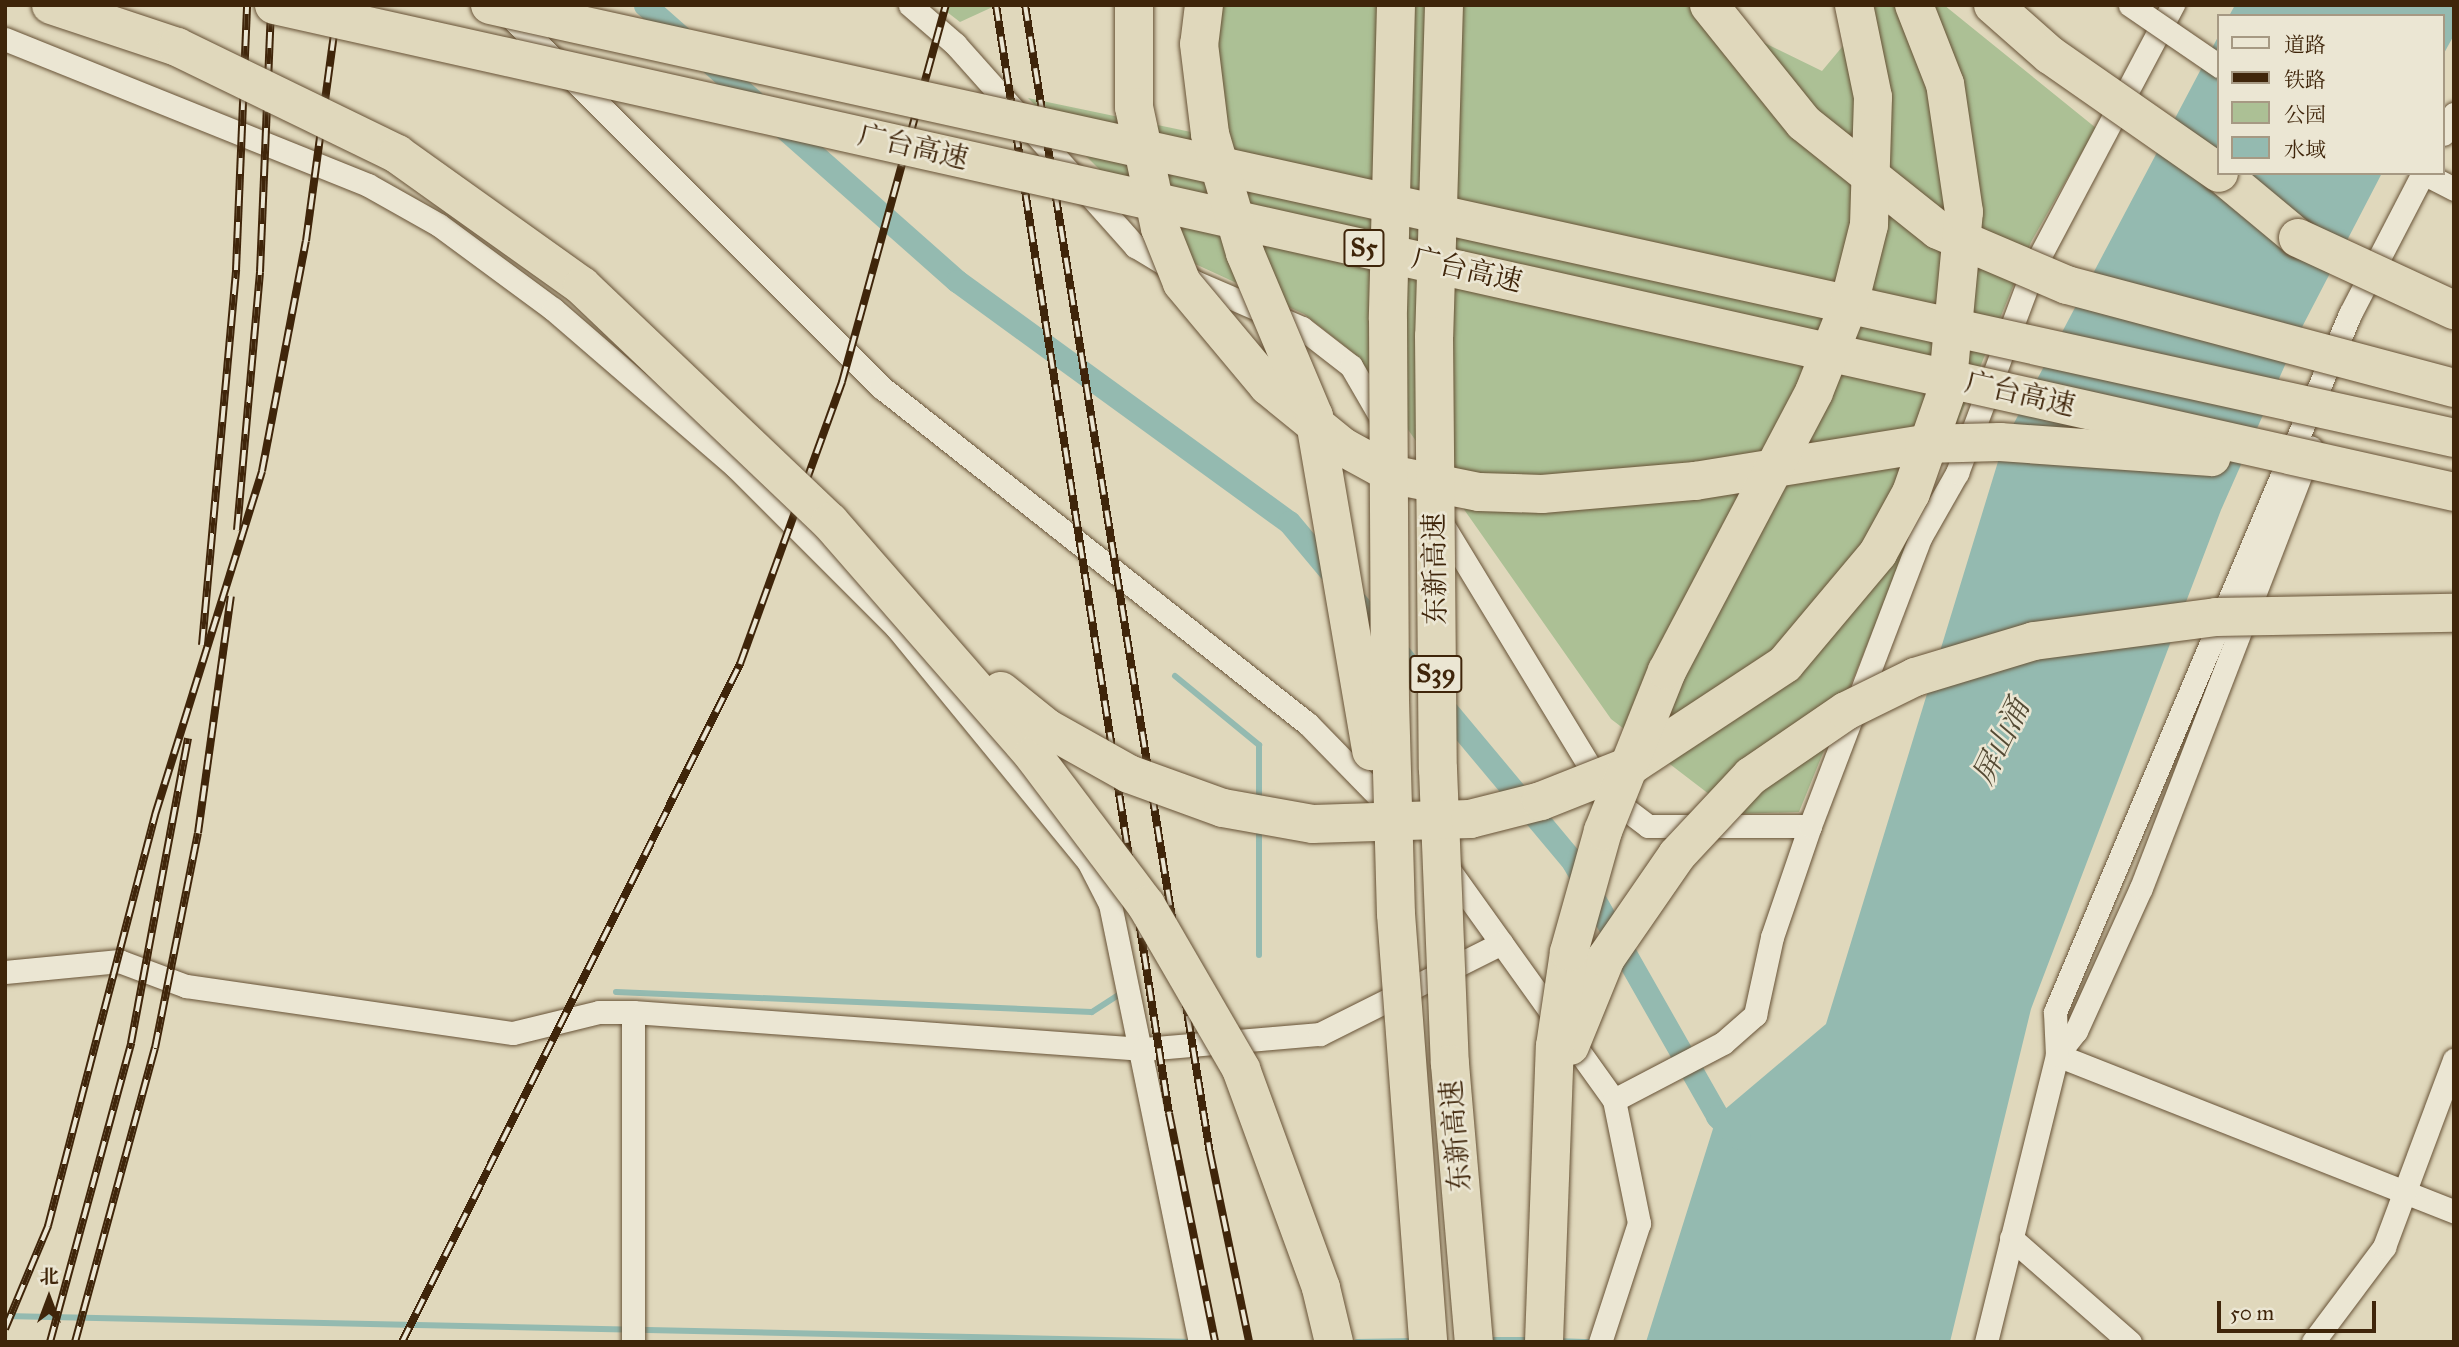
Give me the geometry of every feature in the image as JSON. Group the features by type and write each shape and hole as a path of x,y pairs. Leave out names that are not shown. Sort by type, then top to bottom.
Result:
{"highway":[{"path":"51,5 177,47 397,154 582,286 830,522 1033,755 1153,917 1241,1069 1321,1288 1334,1342"},
{"name":"广台高速","path":"274,5 2446,490"},
{"name":"广台高速","path":"490,5 2454,438"},
{"path":"1134,5 1134,107 1160,228 1182,283 1268,386 1342,447 1394,475 1479,492 1593,492 1875,450 2000,442 2290,464 2446,490"},
{"path":"1204,5 1200,58 1220,175 1265,304 1314,416 1328,475 1396,914"},
{"name":"东新高速","path":"1396,5 1388,332 1396,914 1428,1342"},
{"name":"东新高速","path":"1444,5 1434,336 1437,755 1450,1064 1474,1342"},
{"path":"1709,5 1804,123 1950,236 2067,285 2454,388"},
{"path":"1544,1342 1550,1111 1569,952 1619,785 1667,671 1814,392 1855,282 1869,225 1874,146 1867,52 1854,5"},
{"path":"918,623 1047,729 1129,774 1223,808 1312,824 1469,818 1541,801 1632,765 1709,718 1785,664 1878,553 1911,492 1947,391 1965,212 1945,84 1913,5"},
{"path":"1993,5 2071,70 2218,172"},
{"path":"2222,175 2298,237 2454,310"},
{"path":"1550,1111 1583,1010 1647,892 1751,776 1846,710 1915,677 2034,640 2216,617 2454,613"}],"street":[{"path":"498,5 881,387 1308,724 1454,872 1614,1100 1639,1223 1603,1335"},
{"path":"910,5 955,44 1135,246 1195,282 1302,328 1351,366 1517,654 1607,795 1648,825 1810,826"},
{"path":"2130,5 2218,65"},
{"path":"1614,1100 1650,1086 1723,1043 1748,1026 1761,1004 1772,937 1810,826 1922,537 1957,473 2034,267 2172,5"},
{"path":"5,39 355,179 439,225 552,309 736,467 897,628 1088,861 1110,904 1144,1049 1199,1335"},
{"path":"2445,130 2454,114"},
{"path":"1986,1342 2057,1055 2076,1031 2141,888 2328,405 2350,314 2422,175"},
{"path":"2427,175 2454,189"},
{"path":"5,972 119,961 186,986 513,1033 599,1012 633,1012 1144,1049 1320,1034 1502,943"},
{"path":"633,1012 633,1342"},
{"path":"2057,1055 2454,1211"},
{"path":"2313,1342 2384,1247 2400,1212 2401,1191 2454,1060"},
{"path":"2011,1238 2130,1342"}],"green space":[{"path":"938,5 997,5 960,22"},
{"path":"1219,5 1687,5 1822,71 1877,5 1944,5 2096,128 2031,242 1799,812 1735,814 1611,719 1355,354 1304,314 1193,263 1028,98 1191,132"}],"water":[{"path":"2235,5 2454,5 2454,35 2445,51 2445,14 2230,14"},
{"name":"屏山涌","path":"2218,37 2218,175 2381,175 2300,331 2221,510 2031,1009 1950,1342 1646,1342 1717,1116 1826,1024 2004,442"}],"waterway":[{"path":"645,5 957,281 1289,522 1573,862 1717,1116 1739,1138"},
{"path":"1175,676 1259,745 1259,802"},
{"path":"1259,827 1259,955"},
{"path":"616,992 1092,1012 1117,996"},
{"path":"5,1316 1195,1342"},
{"path":"1485,1340 1530,1340"},
{"path":"1357,1342 1415,1341"},
{"path":"1555,1341 1592,1342"}],"railway":[{"path":"202,645 236,270 247,5"},
{"path":"237,530 260,272 271,5"},
{"path":"5,1329 48,1226 155,815 262,471 306,241 338,5"},
{"path":"402,1342 740,664 842,382 946,5"},
{"path":"996,5 1169,1113 1215,1342"},
{"path":"1025,5 1210,1153 1249,1342"},
{"path":"75,1342 155,1048 198,833 231,596"},
{"path":"50,1342 131,1043 188,738"}]}
